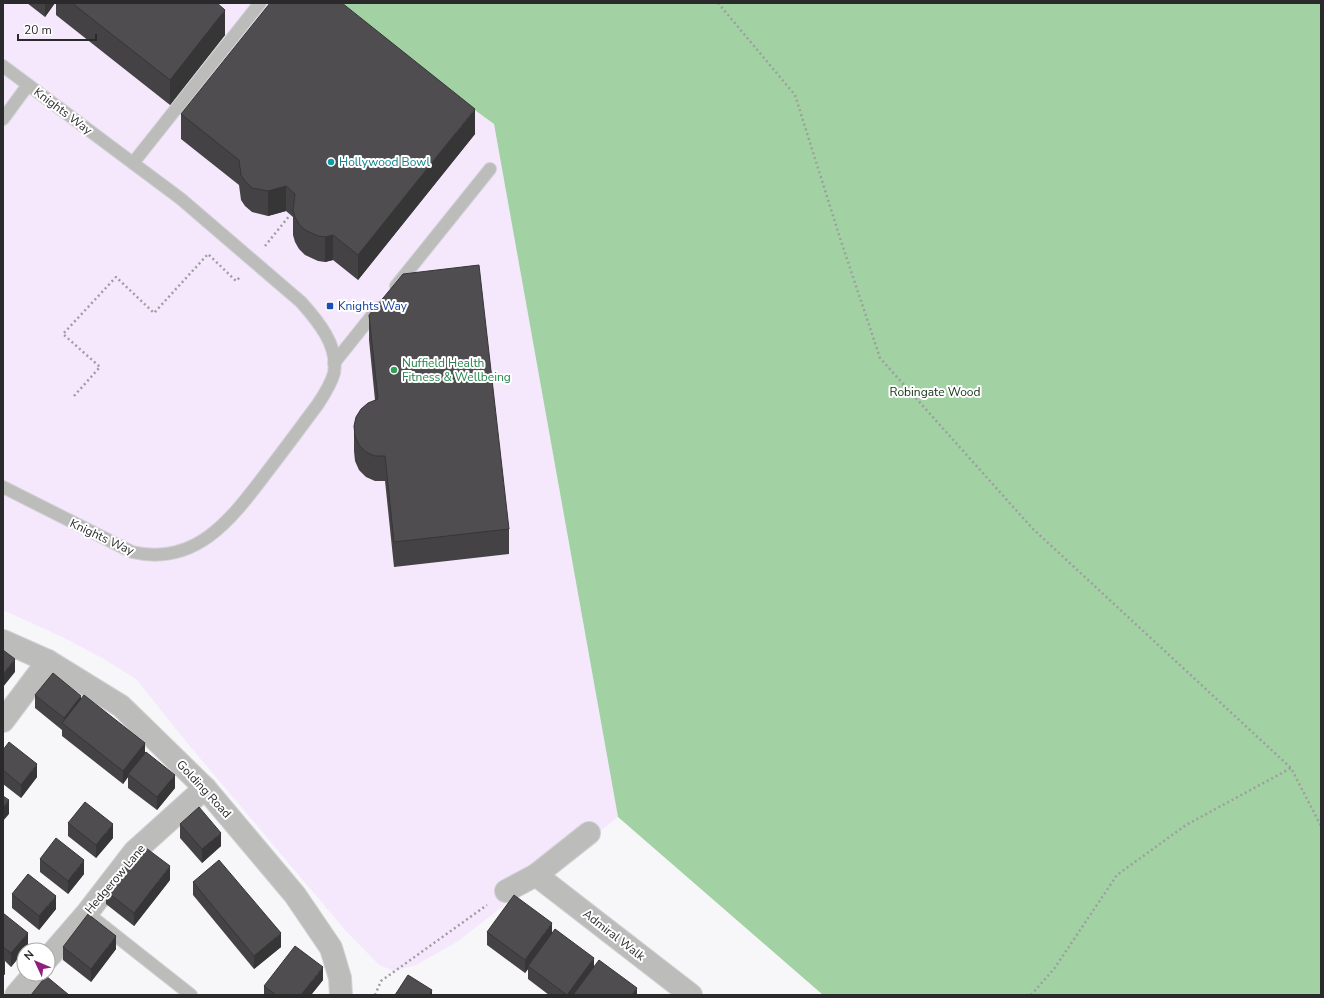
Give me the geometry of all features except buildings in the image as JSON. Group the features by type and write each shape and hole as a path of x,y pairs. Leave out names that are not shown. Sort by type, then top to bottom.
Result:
{"street":[{"name":"Golding Road","path":"3,641 48,661 120,706 205,788 295,895 331,948 340,978 341,995"},
{"path":"3,721 48,661"},
{"name":"Hedgerow Lane","path":"56,949 87,913 134,852 205,788"},
{"path":"506,891 536,875 589,833"},
{"name":"Admiral Walk","path":"536,875 691,995"},
{"path":"16,995 27,982"}],"lane":[{"path":"133,163 260,3"},
{"name":"Knights Way","path":"3,66 180,199 301,302 318,322 329,342 333,353 334,363 334,374 326,392 234,513 212,535 202,542 178,552 161,555 132,552 3,487"},
{"path":"3,119 28,85"},
{"path":"334,363 490,169"},
{"path":"87,913 190,995"}],"path":[{"path":"718,3 795,95 880,358 1032,528 1290,768 1321,826"},
{"path":"74,396 100,367 63,334 116,276 154,313 208,254 236,282 290,215"},
{"path":"1030,995 1054,969 1117,875 1186,825 1290,768"},
{"path":"375,995 381,981 506,891"}],"shaded area":[{"path":"3,3 327,3 494,124 618,817 457,942 416,965 394,971 379,965 345,930 188,744 136,679 102,658 62,637 3,610"}],"green space":[{"name":"Robingate Wood","path":"327,3 1321,3 1321,995 823,995 618,817 494,124"}],"place":[{"name":"Hollywood Bowl","path":"331,162"},
{"name":"Knights Way","path":"330,306"},
{"name":"Nuffield Health Fitness & Wellbeing","path":"394,370"}]}
